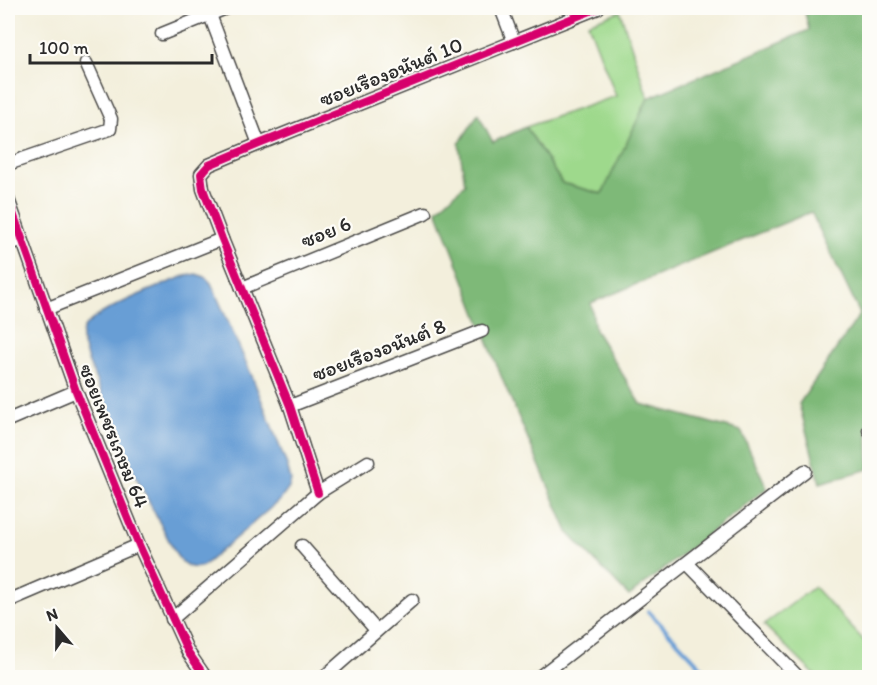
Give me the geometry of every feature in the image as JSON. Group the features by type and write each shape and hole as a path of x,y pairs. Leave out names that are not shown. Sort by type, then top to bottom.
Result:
{"street":[{"path":"162,34 226,8"},
{"path":"501,8 514,42"},
{"name":"ซอยเรืองอนันต์ 10","path":"222,239 203,189 201,174 208,165 598,8"},
{"path":"210,15 259,144"},
{"path":"8,164 110,129 111,119 86,63"},
{"name":"ซอยเพชรเกษม 64","path":"8,199 76,391 139,545 188,652 206,678"},
{"name":"ซอย 6","path":"242,288 424,213"},
{"path":"8,245 22,239"},
{"path":"46,309 222,239 290,406 318,493"},
{"name":"ซอยเรืองอนันต์ 8","path":"290,406 482,331"},
{"path":"8,420 76,391"},
{"path":"172,619 318,493 368,462"},
{"path":"538,678 805,471"},
{"path":"8,601 139,545"},
{"path":"302,546 376,630"},
{"path":"687,563 799,678"},
{"path":"323,678 411,600"}],"green space":[{"path":"804,8 869,8 870,408 867,409 869,469 820,483 799,404 860,314 811,212 591,303 595,330 641,404 741,431 767,488 629,596 569,534 503,381 437,210 465,184 459,144 478,114 493,142 526,127 562,183 602,194 648,98 809,30"},
{"path":"620,11 648,98 603,194 562,183 526,127 616,96 588,23"},
{"path":"814,587 869,646 869,677 817,677 764,625"}],"water":[{"path":"196,274 205,277 211,283 252,376 287,465 291,481 281,499 203,566 195,568 186,565 177,556 137,479 88,361 82,337 83,330 89,323 113,307 162,285"}],"waterway":[{"path":"648,611 712,678"}],"cycle path":[{"path":"318,493 290,406 222,239 203,189 201,174 209,165 259,144 598,8"},
{"path":"8,199 76,391 139,545 188,652 206,678"}]}
